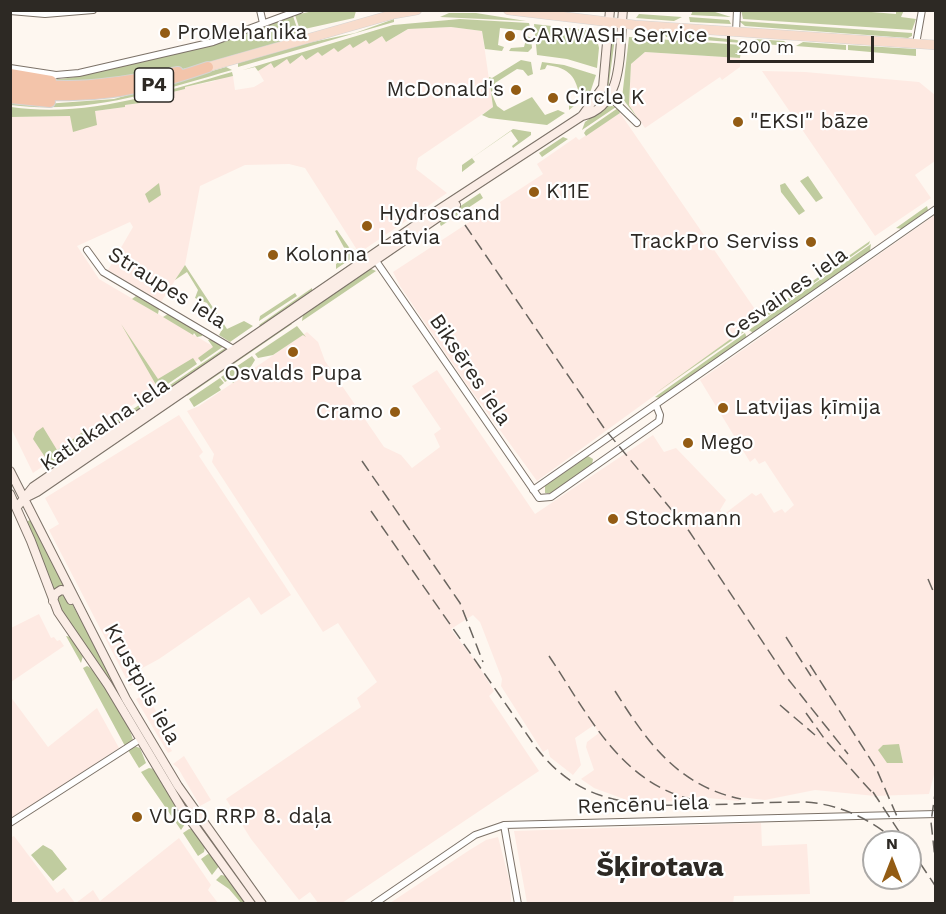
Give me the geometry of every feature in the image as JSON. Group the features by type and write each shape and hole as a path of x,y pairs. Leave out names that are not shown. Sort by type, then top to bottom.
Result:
{"highway":[{"name":"P4","path":"10,81 69,88 114,85 208,67"},
{"name":"P4","path":"10,90 60,97 98,96 139,89 208,67"},
{"path":"10,74 68,84 114,85"},
{"path":"10,98 51,102 98,96"}],"main road":[{"name":"P4","path":"208,67 377,17 417,10"},
{"path":"508,10 609,22 936,45"}],"street":[{"path":"11,12 45,14 93,10"},
{"path":"260,10 263,23"},
{"path":"10,68 56,75 80,73 213,42 300,10"},
{"path":"371,10 377,17"},
{"name":"Katlakalna iela","path":"201,377 235,350 513,167 516,161 582,116 603,87 610,10"},
{"path":"623,10 611,98 637,123"},
{"path":"736,32 737,10"},
{"path":"916,44 922,10"},
{"name":"Katlakalna iela","path":"582,116 591,114 611,98"},
{"name":"Cesvaines iela","path":"533,490 936,209"},
{"name":"Straupes iela","path":"87,250 103,272 235,350"},
{"name":"Katlakalna iela","path":"24,498 37,492 374,258"},
{"name":"Biksēres iela","path":"374,258 539,498 551,497 601,462"},
{"path":"591,450 601,462 640,435 661,418 656,405"},
{"path":"630,423 640,435"},
{"name":"Krustpils iela","path":"10,471 126,699 178,786 262,903"},
{"name":"Krustpils iela","path":"10,495 14,510 53,601 108,685 181,807 251,903"},
{"path":"14,510 24,498"},
{"path":"53,601 56,592 66,591 91,630"},
{"path":"10,823 139,740"},
{"name":"Rencēnu iela","path":"374,903 475,835 504,825 936,814"},
{"path":"504,825 518,903"}],"shaded area":[{"path":"451,27 482,31 493,107 418,158 416,169 447,193 359,253 305,168 289,164 245,165 200,186 185,265 161,302 108,270 133,227 130,222 77,246 99,279 216,348 33,473 11,428 10,117 71,116 74,132 95,111 140,103 140,100 215,81 215,78 233,76 235,90 254,87 264,81 258,71 271,63 274,67 287,59 290,63 303,55 306,60 319,51 322,56 334,47 382,36 386,42 408,29"},
{"path":"645,52 740,58 740,67 722,80 720,77 645,128 629,105 631,64"},
{"path":"762,71 805,72 919,82 935,95 935,161 915,175 931,198 875,236"},
{"path":"620,113 761,318 537,481 465,382 400,286 393,272 543,174 537,164 576,137 579,140"},
{"path":"935,215 936,767 929,794 875,796 815,790 765,800 740,797 739,801 688,796 686,801 632,802 594,788 581,779 594,770 586,747 587,742 599,733 594,725 575,738 581,765 573,775 550,757 548,749 543,752 501,686 502,679 480,622 473,615 451,629 478,665 494,691 489,696 539,771 342,903 318,903 310,892 299,900 251,839 226,799 361,707 357,698 377,682 338,623 323,632 212,462 214,454 187,411 199,406 307,332 318,342 325,361 384,447 401,455 412,468 440,447 434,434 441,429 412,386 437,370 535,514 653,435 664,452 676,448 726,500 720,510 723,515 752,493 756,496 761,493 774,513 782,509 785,513 794,505 765,461 759,464 755,458 750,462 700,380"},
{"path":"179,415 203,452 199,456 291,595 261,615 249,597 159,659 135,672 139,681 130,686 49,530 59,524 45,498"},
{"path":"39,614 51,638 60,640 64,646 11,682 11,628"},
{"path":"146,694 173,740 167,743 172,751 168,753 136,699"},
{"path":"10,696 48,747 97,708 119,748 11,820"},
{"path":"184,756 211,800 200,806 178,768 173,764"},
{"path":"761,823 762,846 807,844 810,894 734,896 733,904 527,903 514,831"},
{"path":"14,836 57,893 64,888 75,903 11,903 10,838"},
{"path":"498,837 510,883 511,903 390,903 486,840"},
{"path":"179,838 211,885 208,890 218,903 76,903 93,890 100,901"}],"green space":[{"path":"318,10 356,11 354,18 300,30 295,15"},
{"path":"693,10 712,11 731,17 691,15"},
{"path":"741,10 847,10 896,14 896,11 904,10 901,17 916,19 912,30 743,19"},
{"path":"449,13 476,13 526,21 440,17"},
{"path":"639,14 682,17 674,21 636,18"},
{"path":"293,16 299,34 247,53 184,69 152,75 91,81 60,81 25,73 61,79 75,77 189,51"},
{"path":"689,17 729,20 731,24 690,22"},
{"path":"394,19 394,22 238,67 238,63 303,44 355,33"},
{"path":"460,19 529,23 530,27 527,31 500,28 498,45 504,47 502,51 485,49 482,31 451,27 408,29 386,42 382,36 369,44 366,40 353,48 350,44 338,52 334,48 322,56 318,52 306,60 302,55 290,64 287,59 274,68 271,63 258,71 255,67 243,70 393,25"},
{"path":"739,21 912,33 912,36 908,38 745,26"},
{"path":"534,24 595,31 599,48 597,68 567,59 537,55"},
{"path":"664,32 737,40 742,43 666,37"},
{"path":"527,36 531,38 532,48 528,52 509,51 511,48 524,47"},
{"path":"611,37 615,38 608,90 592,110 589,109 606,89"},
{"path":"629,37 742,45 740,58 645,52 631,64 629,105 639,120 622,98"},
{"path":"754,39 784,41 790,46 750,43"},
{"path":"803,42 846,45 846,50 796,46"},
{"path":"848,45 916,49 916,56 848,50"},
{"path":"521,60 531,62 533,74 528,76 523,70 517,69 495,83 496,87 491,92 489,77 492,78"},
{"path":"542,62 564,65 596,75 590,93 569,110 569,101 572,103 580,98 574,79 566,71 555,66 547,65 545,69 540,70"},
{"path":"226,67 232,70 150,93 95,104 40,107 11,105 10,101 45,104 114,99"},
{"path":"232,72 233,76 140,100 140,103 95,111 97,125 73,132 70,116 11,117 11,107 40,110 96,106 150,95"},
{"path":"491,92 497,106 504,111 532,97 545,115 558,110 565,113 547,125 489,118 482,115 493,107"},
{"path":"608,105 616,107 582,130 585,122"},
{"path":"618,108 620,113 586,136 584,133 586,130"},
{"path":"513,129 531,132 531,135 513,148 512,146 518,141 511,131 472,158 475,162 462,172 462,165"},
{"path":"563,137 568,139 542,157 539,153"},
{"path":"808,176 823,198 816,202 800,181"},
{"path":"159,183 161,195 149,203 145,194"},
{"path":"785,183 805,211 799,215 781,192 780,185"},
{"path":"480,193 483,198 441,226 441,219"},
{"path":"927,206 928,210 902,229 896,228"},
{"path":"337,230 355,256 336,269 336,264 348,255 335,231"},
{"path":"870,241 869,244 769,315 767,313"},
{"path":"871,244 870,251 753,333 749,330"},
{"path":"185,265 227,329 244,321 253,326 230,342 219,335 223,328 207,303 195,298 198,290 187,272 175,280"},
{"path":"369,268 376,271 302,321 303,314"},
{"path":"312,288 312,292 261,327 259,325"},
{"path":"295,293 297,296 259,321 260,316"},
{"path":"136,296 159,309 158,314 132,299"},
{"path":"168,314 202,333 202,336 197,337 194,333 193,335 163,317"},
{"path":"290,323 292,324 187,396 188,392"},
{"path":"121,324 158,379 193,358 197,364 159,390"},
{"path":"297,326 306,337 303,335 273,355 258,358 255,354"},
{"path":"743,330 744,332 653,395"},
{"path":"745,333 747,338 661,398 655,397"},
{"path":"211,339 224,346 201,362 198,358 213,347 208,340"},
{"path":"225,348 225,352 169,391 161,391"},
{"path":"252,356 255,360 247,373 233,383 230,379 225,382 221,377"},
{"path":"220,378 224,383 219,387 221,390 194,407 189,399"},
{"path":"139,405 140,409 97,440 93,437"},
{"path":"43,427 57,450 68,443 78,449 48,469 44,463 47,460 33,439 36,432"},
{"path":"84,431 87,443 79,449 69,442"},
{"path":"588,456 593,459 592,465 551,493 545,493 545,486"},
{"path":"32,519 67,589 58,587 53,592 26,522"},
{"path":"61,593 67,595 157,755 69,625 55,598"},
{"path":"66,636 71,637 83,656 81,663"},
{"path":"87,666 106,688 127,724 133,740 125,746 83,668"},
{"path":"899,744 903,763 887,763 878,750 883,745"},
{"path":"134,746 140,748 146,763 139,768 128,750"},
{"path":"159,760 259,903 254,903 175,794"},
{"path":"149,768 154,769 187,821 181,830 141,772"},
{"path":"192,829 205,847 204,852 198,856 183,833"},
{"path":"43,845 52,850 67,869 53,881 31,855"},
{"path":"208,854 212,855 219,866 212,875 201,859"},
{"path":"221,875 227,876 247,903 241,903 229,889 216,880"}],"railway":[{"path":"465,225 604,428 689,531 784,674 848,754"},
{"path":"362,461 460,603 483,662"},
{"path":"371,511 535,746 552,766 571,781 590,791 632,803 655,805 818,803 854,814 882,830"},
{"path":"928,579 936,598"},
{"path":"786,637 811,676"},
{"path":"549,656 593,723 626,762 646,778 668,791 694,800"},
{"path":"810,665 876,768 899,821"},
{"path":"615,691 652,744 682,773 719,793 741,799"},
{"path":"780,705 815,735"},
{"path":"806,713 826,741 877,798"},
{"path":"936,787 931,822 936,867"},
{"path":"873,792 898,830"},
{"path":"922,866 936,887"}],"place":[{"name":"ProMehanika","path":"165,33"},
{"name":"CARWASH Service","path":"510,36"},
{"name":"McDonald's","path":"516,90"},
{"name":"Circle K","path":"553,98"},
{"name":"\"EKSI\" bāze","path":"738,122"},
{"name":"K11E","path":"534,192"},
{"name":"Hydroscand Latvia","path":"367,226"},
{"name":"TrackPro Serviss","path":"811,242"},
{"name":"Kolonna","path":"273,255"},
{"name":"Osvalds Pupa","path":"293,352"},
{"name":"Latvijas ķīmija","path":"723,408"},
{"name":"Cramo","path":"395,412"},
{"name":"Mego","path":"688,443"},
{"name":"Stockmann","path":"613,519"},
{"name":"VUGD RRP 8. daļa","path":"137,817"}],"district":[{"name":"Šķirotava","path":"660,868"}]}
